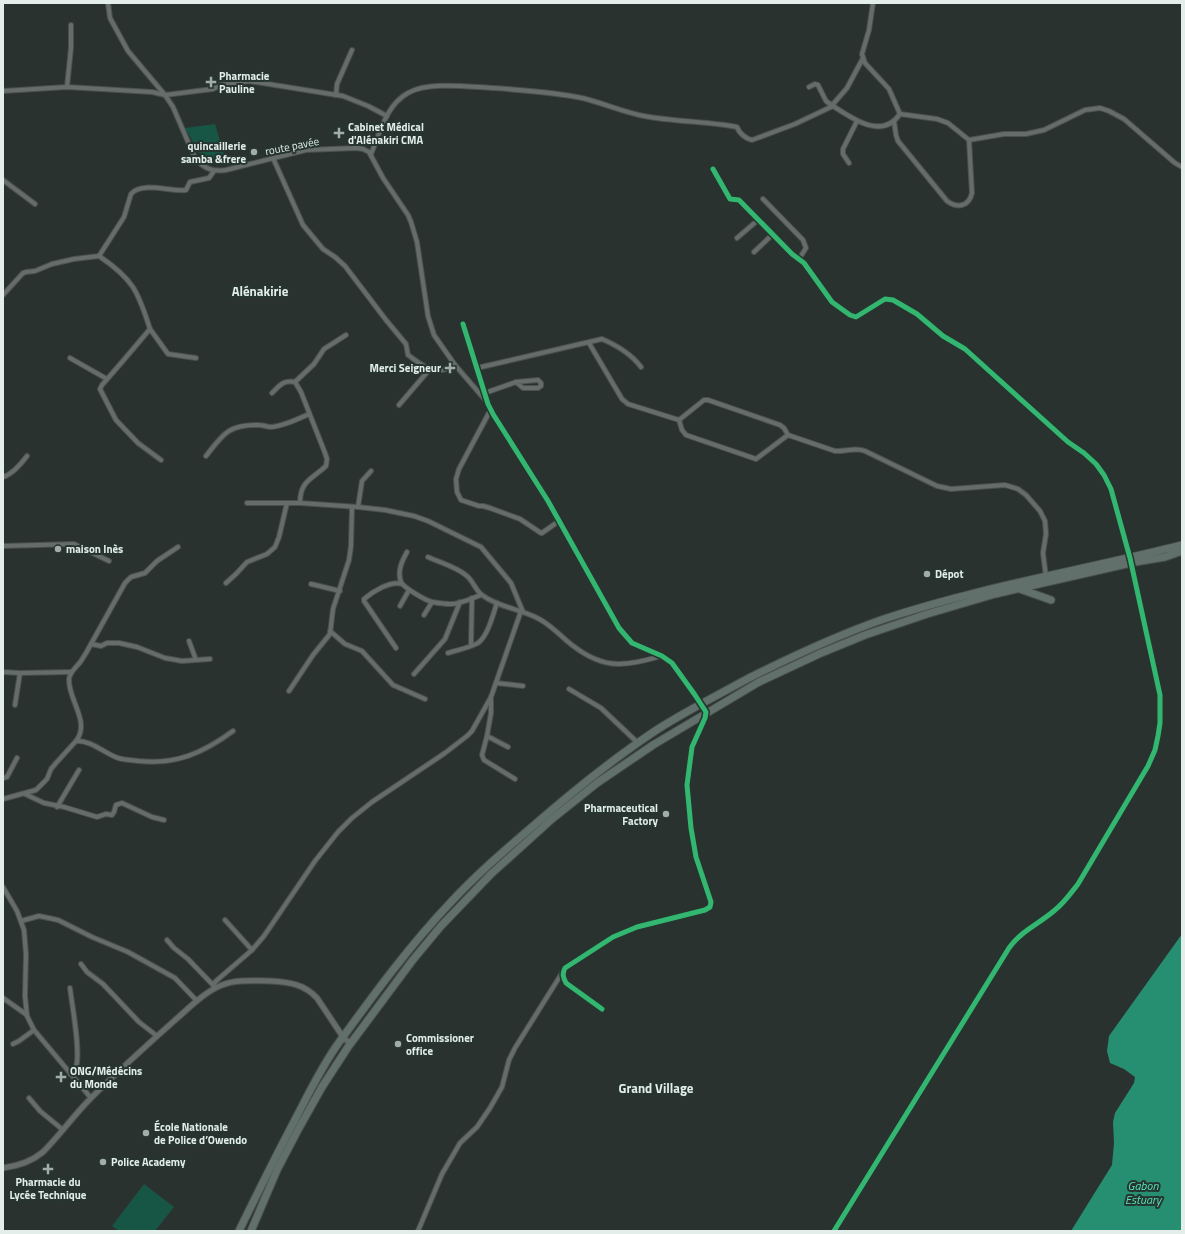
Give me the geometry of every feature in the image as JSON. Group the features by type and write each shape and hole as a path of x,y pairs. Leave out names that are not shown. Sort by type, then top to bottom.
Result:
{"highway":[{"path":"1130,561 1182,544"},
{"path":"239,1231 307,1097 324,1067 345,1035 417,940 468,883 487,865 563,799 638,743 701,703 785,660 863,627 956,597 1130,561 1165,557 1182,551"},
{"path":"251,1231 277,1170 299,1128 322,1087 352,1042 412,961 441,926 491,874 552,819 598,783 653,745 706,712 759,682 850,641 927,614 995,594 1020,589 1047,579"},
{"path":"1020,589 1051,600"}],"street":[{"path":"99,256 124,218 133,191 143,188 186,190 190,182 209,178 214,171 201,165 196,158 173,107 165,95 128,51 110,18 108,3"},
{"path":"418,1231 442,1174 460,1143 477,1127 490,1108 502,1087 509,1060 515,1048 565,968 613,937 638,928 705,910 710,907 711,902 696,857 692,836 687,785 692,747 706,712 676,666 662,656 632,642 619,628 559,521 488,404 455,365 439,343 430,326 417,242 411,222 408,214 384,178 371,154 392,107 407,93 417,89 450,86 556,93 584,99 627,113 674,121 705,122 737,127 742,134 748,139 752,140 777,132 833,106 846,88 863,58 863,49 869,30 873,3"},
{"path":"67,87 71,48 71,25"},
{"path":"336,95 336,84 352,50"},
{"path":"863,58 888,89 900,114"},
{"path":"3,91 67,87 152,92 165,95 213,89 221,84 249,81 336,95 356,100 387,116"},
{"path":"809,88 815,84 818,85 826,100 833,106 858,121 868,125 886,125 894,122 900,114"},
{"path":"969,140 999,135 1026,134 1044,130 1085,110 1100,108 1124,119 1175,163 1182,167"},
{"path":"894,122 898,141 947,200 958,206 968,202 972,193 969,140 948,123 937,119 900,114"},
{"path":"849,163 843,149 858,121"},
{"name":"route pavée","path":"214,171 226,170 306,150 337,148 363,149 371,154"},
{"path":"273,158 304,225 323,249 336,257 345,266 406,344 408,355 429,370 446,370 455,365"},
{"path":"713,169 730,199 739,200 808,268 832,302 850,315 856,317 885,298 893,300 917,314 944,336 965,349 1068,442 1084,453 1096,464 1104,475 1111,489 1130,561 1160,695 1161,709 1155,750 1148,766 1078,884 1064,902 1020,935 1009,948 834,1231"},
{"path":"3,180 35,204"},
{"path":"763,199 803,240 806,248 799,259"},
{"path":"737,238 758,220"},
{"path":"754,252 773,234"},
{"path":"3,295 26,272 74,259 99,256 124,275 134,287 143,306 150,328 168,354 196,358"},
{"path":"463,324 488,404"},
{"path":"150,328 100,389 116,420 138,443 161,460"},
{"path":"295,382 314,364 324,349 346,335"},
{"path":"477,368 600,340 604,340 636,360 641,367"},
{"path":"589,343 625,402 679,420"},
{"path":"70,358 107,379"},
{"path":"399,406 429,370"},
{"path":"485,393 516,382 538,380 541,383 541,386 538,388 523,388 516,382"},
{"path":"272,393 280,385 288,381 295,382"},
{"path":"295,382 301,392 326,453 327,459 326,466 303,486 300,493 300,503"},
{"path":"679,420 704,400 708,400 780,425 784,428 788,435 835,451 840,452 856,449 865,451 930,484 951,489 997,485 1005,485 1018,489 1032,502 1045,521 1046,534 1042,552 1047,579"},
{"path":"491,409 459,469 456,479 459,498 472,504 490,508 520,519 541,533 559,521"},
{"path":"206,456 224,434 233,429 259,425 272,427 288,423 309,414"},
{"path":"679,420 682,430 686,436 756,460 788,435"},
{"path":"3,477 11,473 22,463 26,456"},
{"path":"358,507 362,481 371,471"},
{"path":"214,987 216,981 252,950 268,931 294,890 315,861 338,832 352,818 372,802 445,753 472,731 491,697 522,612 511,583 481,548 428,521 414,516 385,510 358,507 300,503 247,503"},
{"path":"226,583 247,562 267,554 275,547 279,537 287,503"},
{"path":"289,691 330,631 333,609 340,591 350,553 352,507"},
{"path":"3,546 74,544 109,561"},
{"path":"3,799 36,790 47,779 51,769 56,763 76,742 82,730 80,717 69,678 71,672 80,662 125,583 131,577 145,573 161,558 178,547"},
{"path":"402,584 400,575 401,564 407,552"},
{"path":"428,557 466,575 481,595 497,603 540,619 548,624 568,642 593,658 612,664 629,664 662,656"},
{"path":"396,648 364,601 364,599 377,589 396,583 402,584 409,590 432,602 450,604 481,595"},
{"path":"311,584 340,591"},
{"path":"400,606 409,590"},
{"path":"471,645 472,598"},
{"path":"424,615 432,602"},
{"path":"414,674 445,639 460,602"},
{"path":"448,653 477,643 483,637 497,603"},
{"path":"330,631 345,644 362,651 393,685 425,699"},
{"path":"189,640 196,660"},
{"path":"90,644 101,646 111,643 119,643 137,647 165,658 182,661 210,659"},
{"path":"3,672 71,672"},
{"path":"15,705 20,673"},
{"path":"496,683 523,686"},
{"path":"569,689 601,708 638,743"},
{"path":"491,697 491,713 482,757 514,779"},
{"path":"76,742 84,742 122,759 156,763 175,760 197,752 218,742 232,731"},
{"path":"487,736 508,747"},
{"path":"3,778 7,777 17,758"},
{"path":"57,807 79,770"},
{"path":"25,794 44,803 57,807 64,807 97,817 106,814 112,815 116,805 122,803 152,817 164,820"},
{"path":"3,887 12,901 21,921 25,942 25,996 27,1016 34,1030 91,1098"},
{"path":"21,921 39,916 58,920 92,937 128,952 175,978 197,1001"},
{"path":"225,920 252,950"},
{"path":"167,940 174,948 188,959 214,987"},
{"path":"82,964 87,972 103,984 139,1022 157,1036"},
{"path":"565,968 563,977 566,983 602,1009"},
{"path":"3,1168 18,1166 36,1157 46,1149 91,1098 157,1036 214,987 240,981 294,983 301,985 312,992 352,1042"},
{"path":"70,988 77,1044 77,1062 76,1067 70,1074"},
{"path":"3,998 27,1016"},
{"path":"13,1044 34,1030"},
{"path":"29,1098 40,1111 63,1130"}],"shaded area":[{"path":"215,124 227,164 205,163 185,128"},
{"path":"144,1184 174,1207 155,1231 119,1231 112,1226"}],"water":[{"name":"Gabon Estuary","path":"1182,934 1182,1231 1071,1231 1112,1165 1114,1143 1113,1122 1115,1113 1134,1083 1135,1077 1124,1069 1110,1063 1107,1051 1109,1036"}],"cycle path":[{"path":"713,169 730,199 739,200 792,254 804,263 832,302 850,315 856,317 885,299 893,300 917,314 943,336 965,349 1068,442 1084,453 1096,464 1104,475 1111,489 1130,558 1160,695 1160,723 1155,750 1148,766 1078,884 1058,907 1019,936 1009,948 834,1231"},
{"path":"463,324 488,404 493,414 548,501 619,628 632,643 662,656 672,663 706,712 705,718 692,747 687,785 691,828 696,857 711,902 710,907 705,910 637,927 613,937 565,968 563,976 566,983 602,1009"}],"place":[{"name":"Pharmacie Pauline","path":"211,82"},
{"name":"Cabinet Médical d'Alénakiri CMA","path":"339,133"},
{"name":"quincaillerie samba &frere","path":"254,152"},
{"name":"Merci Seigneur","path":"450,368"},
{"name":"maison Inès","path":"58,549"},
{"name":"Dépot","path":"927,574"},
{"name":"Pharmaceutical Factory","path":"666,814"},
{"name":"Commissioner office","path":"398,1044"},
{"name":"ONG/Médécins du Monde","path":"61,1077"},
{"name":"École Nationale de Police d’Owendo","path":"146,1133"},
{"name":"Police Academy","path":"103,1162"},
{"name":"Pharmacie du Lycée Technique","path":"48,1169"}],"district":[{"name":"Alénakirie","path":"260,291"},
{"name":"Grand Village","path":"656,1088"}]}
